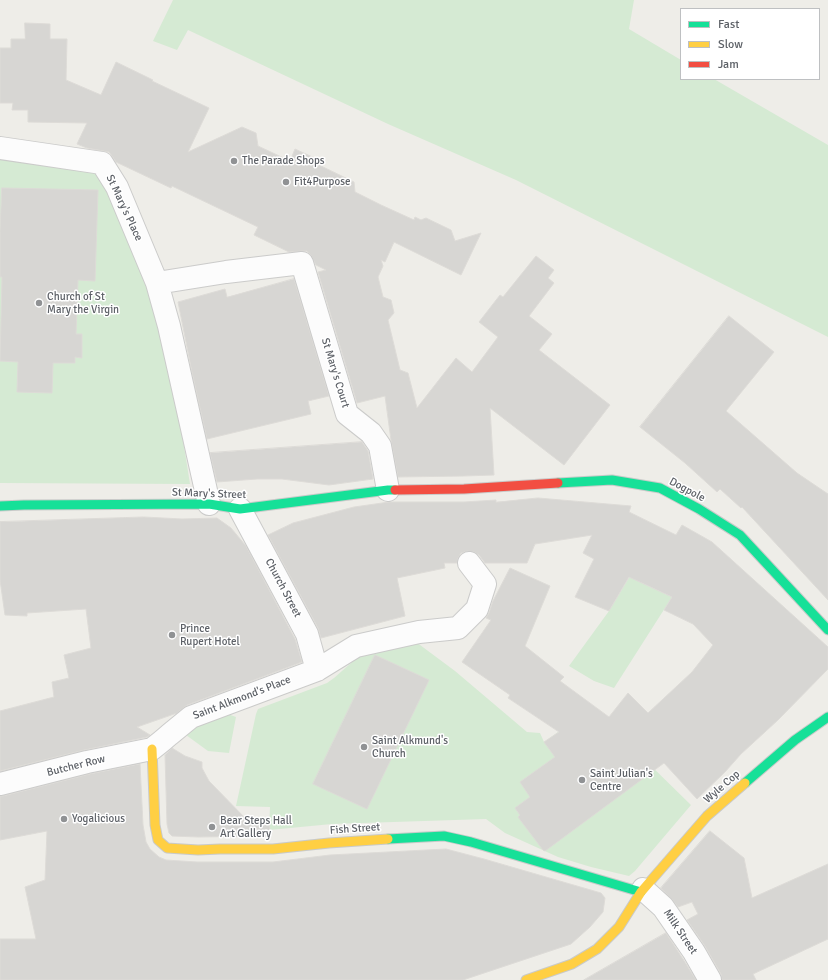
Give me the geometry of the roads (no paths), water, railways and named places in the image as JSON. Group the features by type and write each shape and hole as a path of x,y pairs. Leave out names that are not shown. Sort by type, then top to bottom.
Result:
{"street":[{"name":"St Mary's Place","path":"0,148 102,163 117,187 157,283 169,326 209,504"},
{"name":"St Mary's Court","path":"157,283 226,272 302,263 347,414 371,433 380,446 388,490"},
{"name":"Dogpole","path":"464,489 612,480 660,488 699,509 740,535 828,630"},
{"name":"St Mary's Street","path":"0,506 209,504 240,509 388,490 464,489"},
{"name":"Church Street","path":"240,509 307,634 317,670"},
{"name":"Saint Alkmond's Place","path":"152,749 191,717 317,670 356,646 419,632 458,628 477,608 486,584 469,563"},
{"name":"Wyle Cop","path":"526,980 572,964 597,949 618,927 642,891 707,816 795,740 828,717"},
{"name":"Butcher Row","path":"0,784 88,762 152,749"},
{"name":"Fish Street","path":"152,749 154,825 158,840 167,848 198,850 220,848 273,849 329,843 444,836 471,842 642,891"},
{"name":"Milk Street","path":"642,891 664,907 694,952 710,980"}],"place":[{"name":"The Parade Shops","path":"234,161"},
{"name":"Fit4Purpose","path":"286,182"},
{"name":"Church of St Mary the Virgin","path":"39,303"},
{"name":"Prince Rupert Hotel","path":"172,635"},
{"name":"Saint Alkmund's Church","path":"364,747"},
{"name":"Saint Julian's Centre","path":"582,780"},
{"name":"Yogalicious","path":"64,819"},
{"name":"Bear Steps Hall Art Gallery","path":"212,827"}]}
